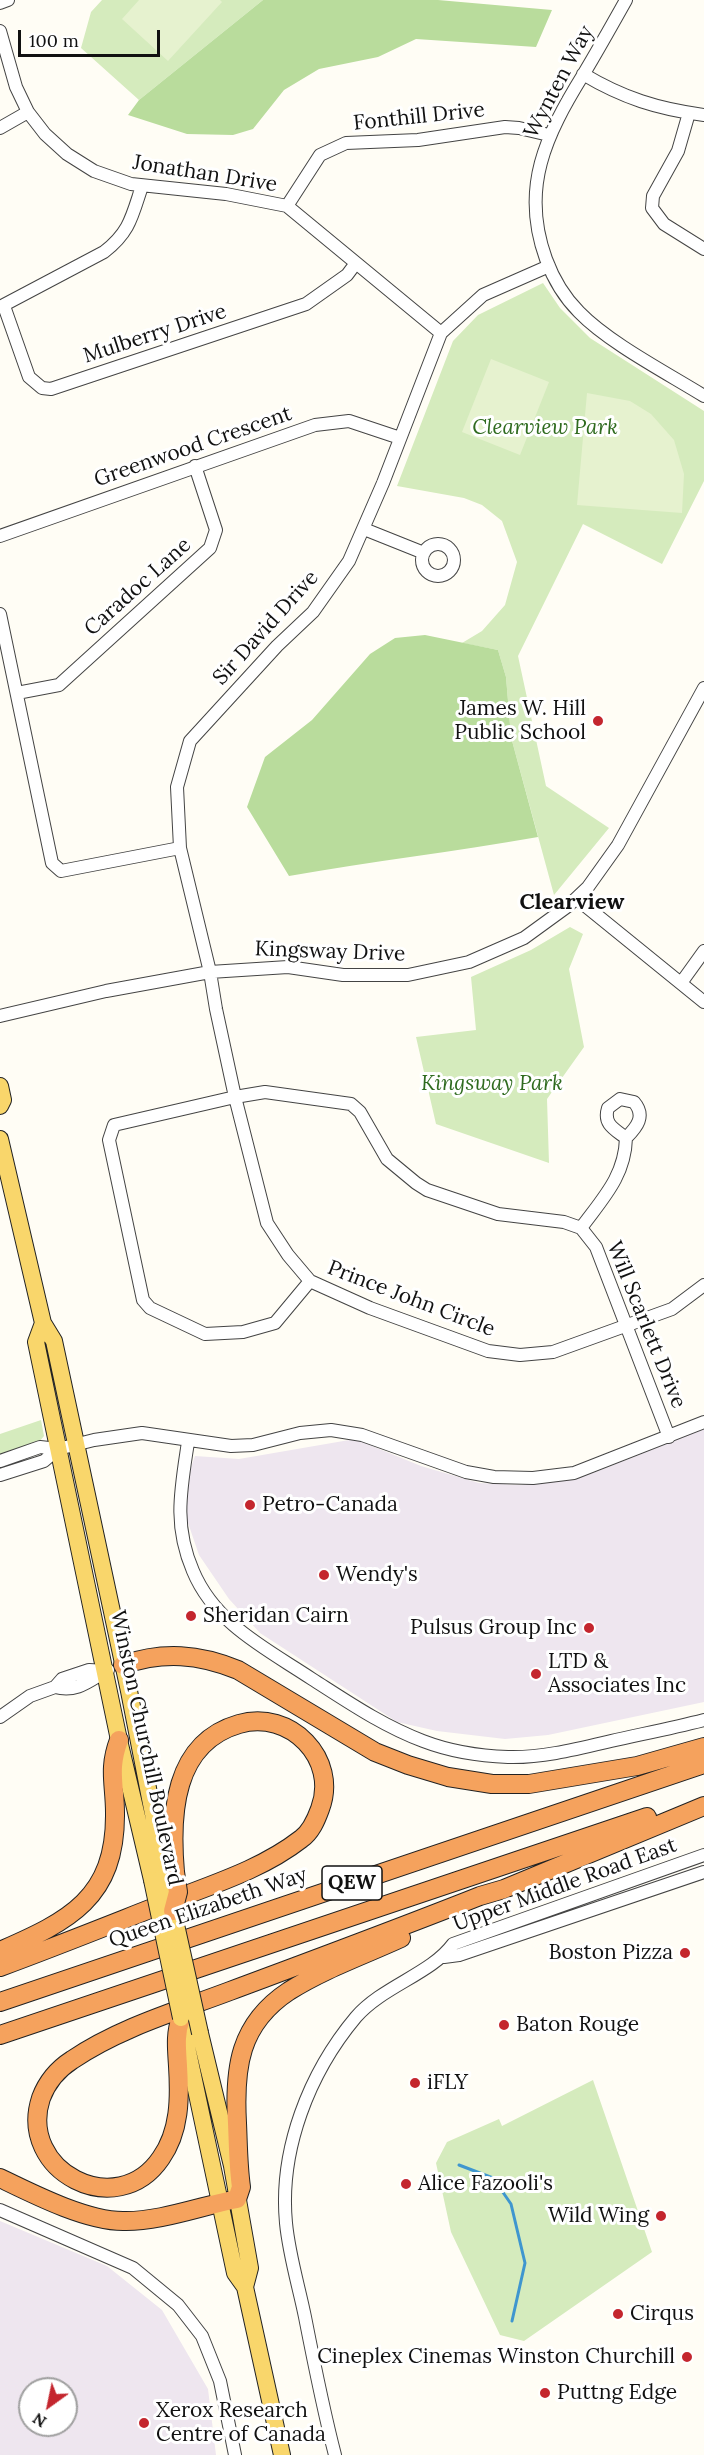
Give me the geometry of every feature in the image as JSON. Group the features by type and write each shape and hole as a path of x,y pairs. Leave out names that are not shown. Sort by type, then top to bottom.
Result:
{"highway":[{"path":"123,1665 170,1655 214,1660 238,1670 375,1752 448,1777 492,1784 529,1784 636,1766 704,1747"},
{"path":"0,1967 239,1875 303,1839 315,1823 326,1785 321,1762 307,1742 287,1729 274,1724 248,1721 219,1731 204,1743 186,1769 177,1796 173,1840 164,1876 178,1892 172,1911"},
{"path":"0,1951 52,1928 70,1916 93,1894 103,1877 113,1845 115,1809 112,1760 119,1740"},
{"name":"Queen Elizabeth Way","path":"0,2002 704,1764"},
{"name":"QEW","path":"0,2034 704,1798"},
{"path":"181,2018 176,2032 188,2037 179,2086 177,2118 167,2149 153,2168 131,2183 114,2188 96,2187 80,2182 57,2167 41,2140 38,2123 39,2108 43,2092 52,2077 72,2060 119,2035 162,2016 504,1889 704,1806"},
{"path":"0,2178 76,2211 116,2221 150,2218 228,2200 241,2187 236,2103 237,2066 248,2035 261,2016 280,1998 308,1981 482,1902 504,1889"}],"main road":[{"path":"0,1086 3,1100 0,1106"},
{"name":"Winston Churchill Boulevard","path":"0,1139 43,1323 54,1341 123,1665 164,1876 181,2018"},
{"name":"Winston Churchill Boulevard","path":"43,1323 36,1342 119,1740 164,1876"},
{"name":"Winston Churchill Boulevard","path":"172,1911 188,2037 232,2166 228,2200 235,2273 245,2287 282,2455"}],"street":[{"path":"0,3 8,0"},
{"name":"Wynten Way","path":"626,0 549,135 540,163 535,196 538,231 549,266 570,301 596,327 704,396"},
{"name":"Jonathan Drive","path":"0,31 16,87 28,112 45,134 67,154 107,176 142,186 226,194 288,207 441,333"},
{"path":"583,74 614,93 633,100 704,115"},
{"path":"0,128 28,112"},
{"path":"689,113 675,157 653,195 652,208 664,224 704,249"},
{"name":"Fonthill Drive","path":"288,207 320,155 346,143 418,140 505,127 549,135"},
{"path":"2,307 114,245 128,228 142,186"},
{"name":"Mulberry Drive","path":"2,307 29,377 42,388 51,389 306,304 347,275 356,263"},
{"name":"Sir David Drive","path":"210,972 180,848 177,787 190,741 277,646 313,612 349,561 364,529 441,333 483,295 549,266"},
{"name":"Greenwood Crescent","path":"0,536 315,425 349,420 400,438"},
{"name":"Caradoc Lane","path":"17,693 58,685 210,548 216,530 195,466"},
{"path":"364,529 424,553"},
{"path":"0,614 52,863 61,871 180,848"},
{"name":"Kingsway Drive","path":"0,1016 106,991 210,972 288,967 373,977 408,975 469,962 524,938 577,899 588,887 618,845 704,688"},
{"path":"577,899 704,1002"},
{"path":"681,983 704,951"},
{"name":"Prince John Circle","path":"210,972 235,1097 267,1223 288,1255 310,1281 370,1308 488,1351 520,1355 553,1352 672,1309 704,1285"},
{"name":"Will Scarlett Drive","path":"310,1281 275,1323 243,1332 205,1334 150,1308 143,1300 109,1140 114,1125 266,1092 351,1104 360,1112 387,1159 427,1190 498,1214 564,1222 581,1228 596,1247 669,1437"},
{"path":"581,1228 620,1172 625,1160 626,1138"},
{"path":"0,1461 40,1447 58,1449 94,1440 142,1433 188,1442 231,1446 253,1445 300,1433 331,1430 362,1435 466,1472 494,1477 532,1478 574,1473 704,1422"},
{"path":"188,1442 179,1498 179,1522 192,1570 203,1591 228,1621 253,1641 374,1718 424,1742 456,1751 508,1757 569,1751 704,1720"},
{"path":"0,1475 44,1461 58,1449"},
{"path":"0,1717 30,1696 55,1687 62,1679 89,1670 106,1671 123,1665"},
{"name":"Upper Middle Road East","path":"444,1957 453,1944 704,1855"},
{"name":"Upper Middle Road East","path":"335,2455 286,2223 287,2177 300,2113 326,2060 358,2016 378,1997 444,1957 459,1955 704,1872"},
{"path":"0,2210 133,2268 178,2305 202,2336 220,2381 236,2455"}],"shaded area":[{"path":"704,1429 704,1702 548,1735 505,1739 437,1731 397,1722 260,1633 229,1599 199,1555 186,1517 189,1473 195,1456 239,1459 355,1439 421,1466 479,1483 521,1485 593,1473"},
{"path":"0,2221 107,2266 162,2310 208,2389 216,2455 0,2455"}],"green space":[{"path":"102,0 263,0 139,100 81,48 91,12"},
{"path":"139,0 220,0 222,2 168,61 122,19"},
{"path":"263,0 438,0 552,10 536,47 416,39 378,57 319,69 284,90 253,129 233,135 187,134 128,115 139,100"},
{"name":"Clearview Park","path":"543,283 560,308 590,338 704,411 704,481 662,564 583,524 518,656 546,786 609,828 554,895 511,737 506,677 498,650 462,643 482,631 505,605 517,562 502,521 482,505 464,498 397,486 453,341 478,315"},
{"path":"491,359 549,382 520,455 462,432"},
{"path":"587,393 630,401 651,414 674,440 684,474 682,513 577,505"},
{"path":"425,635 498,650 506,677 511,737 538,837 289,876 247,807 265,757 312,720 370,654 395,638"},
{"name":"Kingsway Park","path":"570,927 583,934 569,969 584,1047 547,1099 549,1163 436,1124 416,1037 476,1030 471,977 531,950"},
{"path":"41,1420 44,1436 39,1442 0,1456 0,1434"},
{"path":"593,2080 652,2252 524,2341 500,2335 451,2232 436,2163 447,2142 499,2119 502,2126"}],"waterway":[{"path":"459,2165 493,2178 511,2204 525,2263 512,2321"}],"place":[{"name":"James W. Hill Public School","path":"598,721"},
{"name":"Petro-Canada","path":"250,1505"},
{"name":"Wendy's","path":"324,1575"},
{"name":"Sheridan Cairn","path":"191,1616"},
{"name":"Pulsus Group Inc","path":"589,1628"},
{"name":"LTD & Associates Inc","path":"536,1674"},
{"name":"Boston Pizza","path":"685,1953"},
{"name":"Baton Rouge","path":"504,2025"},
{"name":"iFLY","path":"415,2083"},
{"name":"Alice Fazooli's","path":"406,2184"},
{"name":"Wild Wing","path":"661,2216"},
{"name":"Cirqus","path":"618,2314"},
{"name":"Cineplex Cinemas Winston Churchill","path":"687,2357"},
{"name":"Puttng Edge","path":"545,2393"},
{"name":"Xerox Research Centre of Canada","path":"144,2423"}],"district":[{"name":"Clearview","path":"572,903"}]}
